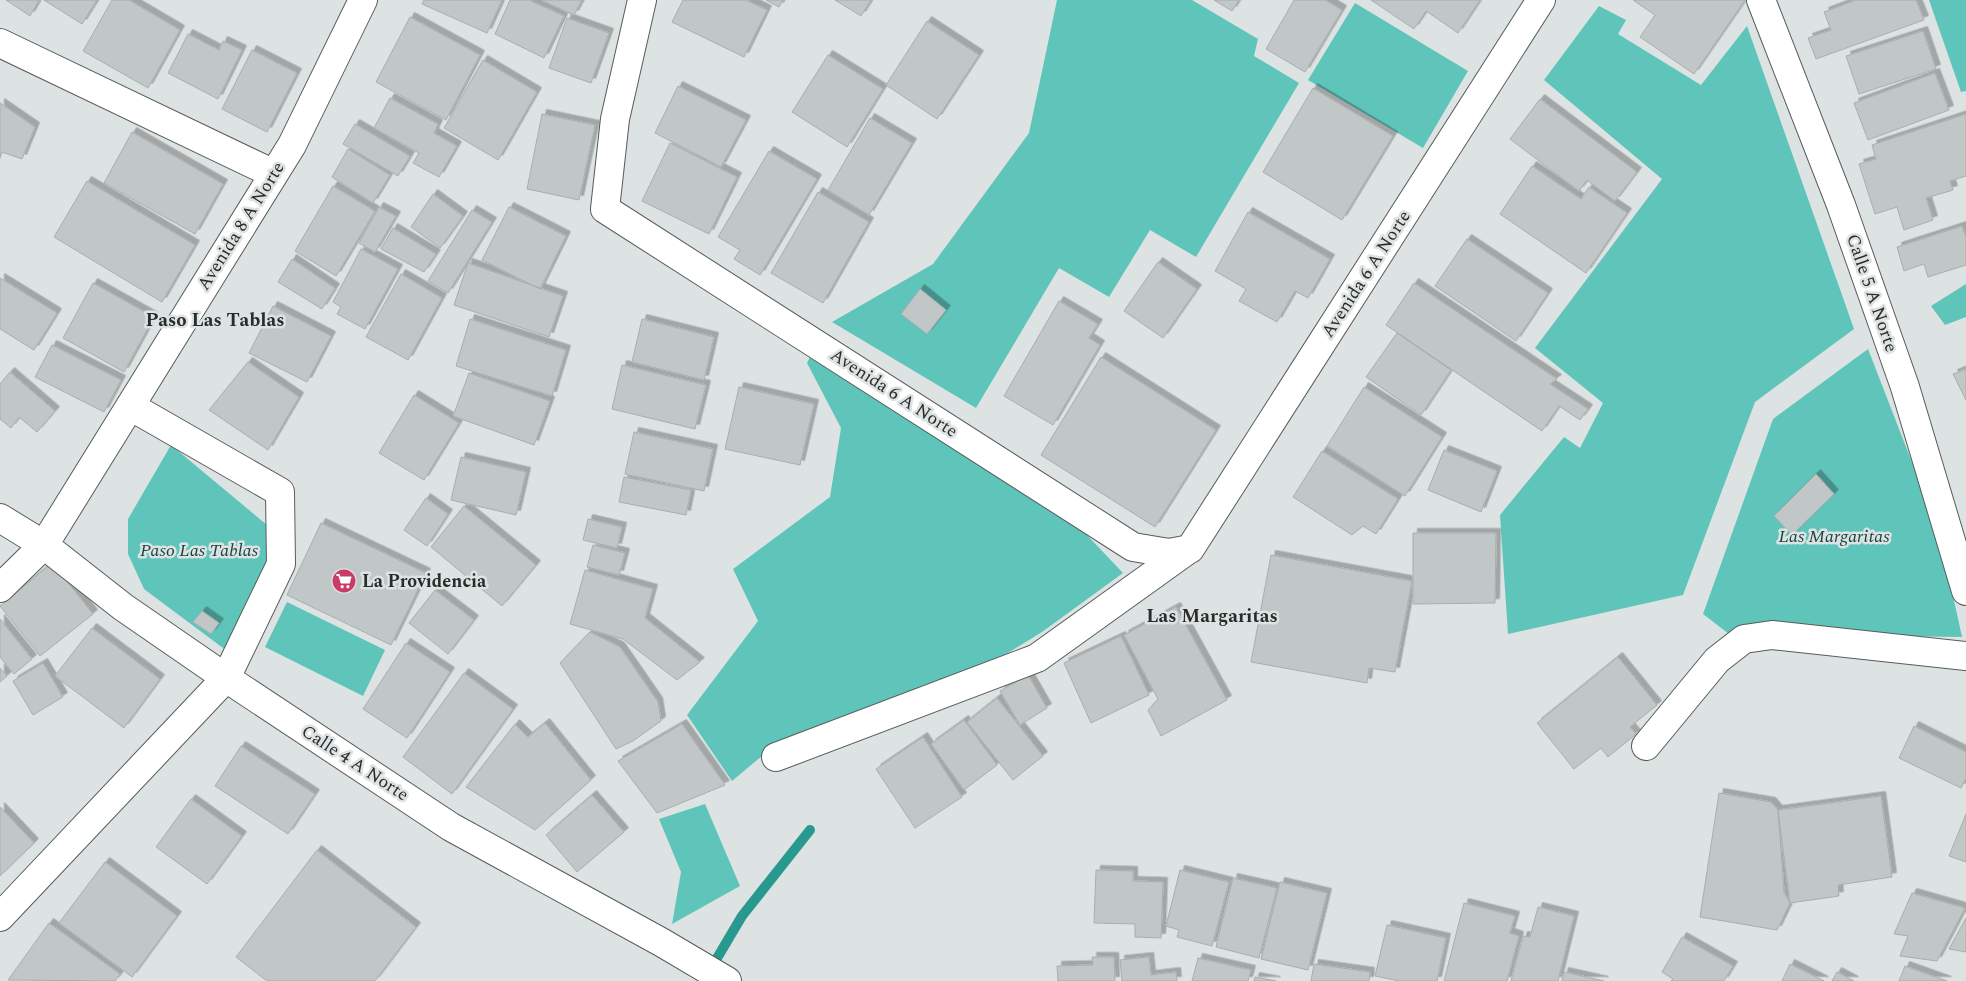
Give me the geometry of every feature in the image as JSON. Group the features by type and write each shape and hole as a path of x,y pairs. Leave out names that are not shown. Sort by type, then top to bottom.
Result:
{"street":[{"name":"Avenida 8 A Norte","path":"0,588 44,546 292,145 363,0"},
{"name":"Avenida 6 A Norte","path":"642,0 615,119 605,209 1133,547 1169,553 1190,549"},
{"name":"Avenida 6 A Norte","path":"776,757 1037,658 1190,549 1541,0"},
{"name":"Calle 5 A Norte","path":"1761,0 1841,205 1905,387 1966,591"},
{"path":"0,42 274,174"},
{"path":"0,917 226,678 282,564 280,492 130,406"},
{"name":"Calle 4 A Norte","path":"0,518 44,546 123,607 226,678 451,827 727,981"},
{"path":"1646,746 1717,660 1744,639 1772,635 1966,656"}],"green space":[{"path":"1057,0 1192,0 1258,39 1254,56 1299,83 1196,257 1150,230 1109,297 1059,268 976,408 832,322 933,264 1029,133"},
{"path":"1929,0 1966,0 1966,91 1961,92"},
{"path":"1355,3 1468,71 1423,148 1308,80"},
{"path":"1599,6 1626,20 1618,34 1701,85 1747,26 1854,329 1755,402 1683,595 1508,634 1500,515 1564,437 1580,448 1603,403 1535,348 1662,179 1544,80"},
{"path":"1966,284 1966,317 1945,325 1931,306"},
{"name":"Las Margaritas","path":"1868,349 1920,483 1948,573 1962,637 1729,634 1703,614 1773,419"},
{"path":"812,353 1085,533 1123,573 1042,632 993,662 775,745 732,781 687,715 758,621 733,569 830,497 841,428 807,363"},
{"name":"Paso Las Tablas","path":"171,445 267,525 271,575 227,651 144,589 128,554 128,519"},
{"path":"287,602 385,650 363,696 265,647"},
{"path":"705,804 740,886 672,924 681,872 659,819"}],"building":[{"path":"6,0 39,0 30,16"},
{"path":"44,0 97,0 82,24"},
{"path":"112,0 129,0 180,30 148,88 83,51"},
{"path":"424,0 502,0 487,33 422,4"},
{"path":"510,0 529,0 564,16 544,58 495,34"},
{"path":"541,0 582,0 574,15"},
{"path":"683,0 746,0 767,10 744,57 672,22"},
{"path":"766,0 783,0 779,7"},
{"path":"835,0 871,0 861,16"},
{"path":"1214,0 1239,0 1232,11"},
{"path":"1294,0 1325,0 1342,10 1305,72 1266,49"},
{"path":"1371,0 1480,0 1458,33 1426,11 1414,29"},
{"path":"1633,0 1745,0 1694,74 1640,37 1655,15"},
{"path":"1856,0 1916,0 1924,20 1816,59 1808,38 1831,30 1824,12"},
{"path":"410,17 480,55 446,120 376,82"},
{"path":"567,18 609,33 591,83 549,68"},
{"path":"927,21 979,55 937,119 886,85"},
{"path":"1923,31 1936,69 1859,94 1846,56"},
{"path":"188,34 219,50 223,41 242,50 218,99 168,73"},
{"path":"252,50 297,73 267,132 222,109"},
{"path":"828,55 883,89 847,147 792,112"},
{"path":"483,60 537,92 498,160 444,128"},
{"path":"1935,73 1949,110 1868,140 1854,103"},
{"path":"678,86 746,120 721,167 655,133"},
{"path":"1313,88 1393,136 1342,220 1263,172"},
{"path":"390,98 438,124 434,133 457,146 439,177 413,163 419,153 374,128"},
{"path":"1540,99 1637,172 1615,201 1587,180 1579,191 1510,139"},
{"path":"0,103 35,127 22,159 2,152 0,158"},
{"path":"542,114 595,125 579,200 527,189"},
{"path":"1966,114 1966,176 1950,181 1953,190 1926,198 1933,220 1904,230 1897,207 1875,214 1859,164 1876,159 1872,145"},
{"path":"870,118 912,143 869,215 828,190"},
{"path":"355,124 410,156 398,176 343,144"},
{"path":"132,132 223,184 195,234 104,183"},
{"path":"670,143 737,177 709,234 642,201"},
{"path":"348,149 390,175 373,203 332,177"},
{"path":"769,151 817,179 760,275 734,259 740,250 718,237"},
{"path":"1532,166 1581,199 1589,187 1627,213 1586,273 1500,214"},
{"path":"87,181 195,245 162,302 54,237"},
{"path":"333,186 375,211 336,276 295,251"},
{"path":"818,192 869,222 823,303 771,273"},
{"path":"433,194 463,216 440,248 411,227"},
{"path":"379,207 396,216 375,252 359,243"},
{"path":"509,207 566,236 540,289 482,260"},
{"path":"472,210 492,222 448,293 428,281"},
{"path":"1248,212 1330,259 1308,298 1295,291 1277,322 1239,301 1246,289 1215,271"},
{"path":"1962,226 1966,237 1966,265 1928,277 1924,264 1904,271 1897,247"},
{"path":"393,228 436,254 424,272 381,249"},
{"path":"1467,239 1548,293 1516,341 1435,286"},
{"path":"361,249 398,269 365,329 337,314 341,307 333,302"},
{"path":"292,259 335,288 322,309 278,282"},
{"path":"1158,262 1197,289 1163,338 1124,311"},
{"path":"468,263 563,296 549,337 454,305"},
{"path":"401,274 442,298 408,360 366,337"},
{"path":"0,278 57,313 34,350 0,329"},
{"path":"93,283 154,317 124,372 63,338"},
{"path":"1414,283 1557,379 1550,384 1588,409 1580,420 1559,406 1542,431 1386,325"},
{"path":"920,289 946,310 927,334 901,314"},
{"path":"1059,301 1098,324 1089,338 1100,345 1053,425 1004,396"},
{"path":"273,306 331,336 307,382 249,353"},
{"path":"470,319 566,350 552,396 456,366"},
{"path":"642,319 714,337 704,380 632,362"},
{"path":"1397,333 1451,370 1421,415 1366,377"},
{"path":"52,345 121,380 104,412 35,377"},
{"path":"1101,357 1216,430 1155,527 1041,455"},
{"path":"248,362 299,397 268,450 209,410"},
{"path":"622,365 706,385 695,429 612,409"},
{"path":"1966,369 1966,400 1953,374"},
{"path":"10,372 55,411 37,432 19,417 11,428 0,419 0,384"},
{"path":"469,373 550,401 534,445 453,416"},
{"path":"739,387 814,404 800,465 725,449"},
{"path":"1364,387 1442,437 1405,496 1327,446"},
{"path":"414,395 459,423 424,480 379,453"},
{"path":"634,432 713,449 704,491 625,474"},
{"path":"1444,450 1497,471 1481,512 1428,490"},
{"path":"1322,451 1398,499 1376,534 1363,526 1352,535 1293,497"},
{"path":"461,457 526,472 516,515 451,500"},
{"path":"1816,474 1834,494 1792,535 1774,516"},
{"path":"624,477 691,490 686,515 619,502"},
{"path":"426,498 448,514 427,546 404,530"},
{"path":"464,506 536,565 502,606 431,547"},
{"path":"588,519 622,527 617,548 583,540"},
{"path":"321,523 426,573 391,645 287,595"},
{"path":"1413,533 1496,533 1495,603 1413,604"},
{"path":"593,545 625,553 619,575 587,567"},
{"path":"1271,555 1412,581 1395,672 1369,668 1367,683 1251,662"},
{"path":"52,563 93,614 40,656 0,606"},
{"path":"585,570 653,589 645,618 700,662 677,680 623,639 570,624"},
{"path":"435,590 474,620 448,654 409,623"},
{"path":"1176,607 1227,700 1161,736 1148,710 1158,699 1124,635"},
{"path":"202,611 219,623 211,634 193,622"},
{"path":"0,619 32,659 14,674 0,657"},
{"path":"92,628 160,679 124,728 55,676"},
{"path":"590,632 620,647 658,702 661,721 633,741 616,749 560,663"},
{"path":"1121,636 1149,695 1091,723 1064,663"},
{"path":"406,643 450,672 407,738 363,709"},
{"path":"1618,657 1657,705 1630,727 1636,734 1608,757 1601,748 1574,769 1537,723"},
{"path":"43,663 63,697 33,715 13,681"},
{"path":"0,668 7,676 0,682"},
{"path":"464,673 513,709 452,794 403,757"},
{"path":"1028,675 1047,708 1020,725 1000,691"},
{"path":"997,698 1043,756 1013,780 967,722"},
{"path":"964,720 997,765 964,790 931,744"},
{"path":"545,723 591,780 535,830 466,787 515,724 528,737"},
{"path":"682,724 725,785 657,813 618,761"},
{"path":"1914,726 1966,752 1966,778 1961,788 1899,758"},
{"path":"923,737 962,797 915,828 876,769"},
{"path":"241,746 315,794 288,834 215,786"},
{"path":"1719,793 1771,802 1778,810 1784,892 1790,903 1777,930 1700,917"},
{"path":"592,795 624,832 577,872 546,835"},
{"path":"1881,796 1892,877 1838,885 1839,896 1790,903 1778,810"},
{"path":"191,799 242,836 207,884 156,847"},
{"path":"0,807 34,843 0,876"},
{"path":"1966,814 1966,862 1949,856"},
{"path":"317,850 416,927 375,981 267,981 236,957"},
{"path":"105,862 177,916 132,977 59,923"},
{"path":"1096,870 1133,871 1133,881 1163,882 1161,938 1135,937 1135,924 1094,923"},
{"path":"1180,870 1229,882 1212,946 1177,937 1179,930 1166,926"},
{"path":"1233,878 1277,888 1259,958 1216,947"},
{"path":"1280,882 1327,893 1308,970 1261,959"},
{"path":"1912,893 1965,908 1937,961 1900,956 1908,936 1894,934"},
{"path":"1464,903 1515,916 1510,933 1519,936 1507,981 1444,981"},
{"path":"1538,907 1574,916 1558,981 1511,981 1523,936 1530,937"},
{"path":"1966,918 1966,952 1949,949"},
{"path":"49,923 120,974 115,981 8,980"},
{"path":"1387,925 1446,938 1437,981 1399,981 1375,976"},
{"path":"1682,937 1733,966 1724,981 1671,981 1673,979 1662,972"},
{"path":"1092,957 1114,957 1115,981 1058,981 1057,966 1093,965"},
{"path":"1149,957 1151,975 1176,972 1177,981 1122,981 1120,960"},
{"path":"1198,958 1251,970 1248,981 1192,981"},
{"path":"1314,964 1370,972 1369,981 1311,981"},
{"path":"1790,964 1824,981 1782,981"},
{"path":"1905,966 1947,981 1899,981"},
{"path":"1564,972 1604,981 1562,981"},
{"path":"1837,972 1854,981 1832,981"},
{"path":"1255,977 1276,981 1254,981"}],"waterway":[{"path":"710,970 742,916 810,830"}],"place":[{"name":"La Providencia","path":"344,581"}],"district":[{"name":"Paso Las Tablas","path":"215,320"},
{"name":"Las Margaritas","path":"1212,616"}]}
